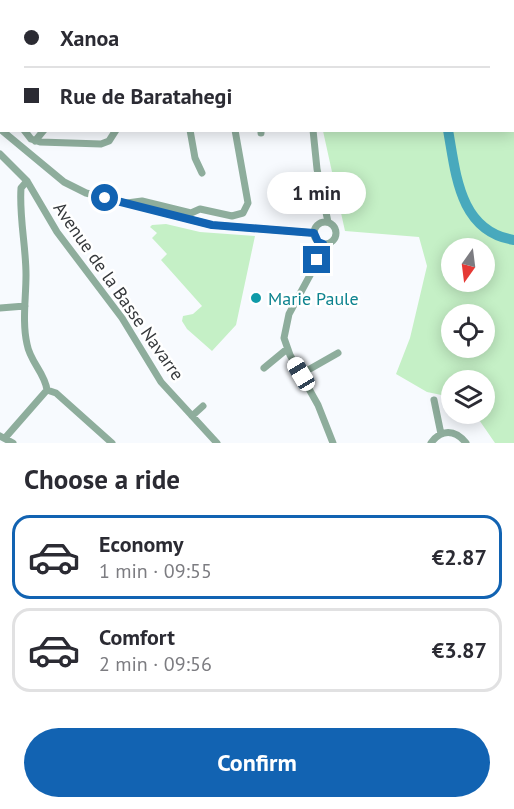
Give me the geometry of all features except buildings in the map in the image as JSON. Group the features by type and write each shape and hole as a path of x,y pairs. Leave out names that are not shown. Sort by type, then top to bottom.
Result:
{"street":[{"path":"4,132 64,182 86,193 192,221 224,227 314,233"},
{"path":"26,132 35,141 101,144 109,141 115,132"},
{"path":"35,141 42,132"},
{"path":"190,132 195,158 202,173"},
{"path":"123,203 142,201 190,213 203,210 232,216 247,209 235,132"},
{"path":"313,132 317,169 328,219 335,228 336,236 331,242 323,244 318,242 314,233"},
{"name":"Avenue de la Basse Navarre","path":"0,154 27,181 57,232 122,318 152,369 217,443"},
{"path":"13,443 2,437 46,389 46,382 27,348 21,190 22,184 27,181"},
{"path":"192,221 203,210"},
{"path":"314,233 320,223 328,219"},
{"path":"323,244 322,252 287,320 284,333 287,350 318,405 333,443"},
{"path":"0,308 25,306"},
{"path":"264,368 287,350"},
{"path":"301,374 338,353"},
{"path":"46,389 56,393 112,443"},
{"path":"434,400 441,434"},
{"path":"192,416 203,406"},
{"path":"431,443 441,434 454,433 466,443"}],"green space":[{"path":"323,132 514,132 514,443 495,443 482,424 495,424 495,370 441,370 441,395 427,392 396,374 410,338 427,266 419,237 345,231"},
{"path":"166,224 200,232 255,236 236,325 212,351 187,329 182,321 183,316 193,314 202,306 161,260 167,254 152,238 157,233 150,227"}],"waterway":[{"path":"448,132 458,182 471,213 482,225 496,234 514,240"}],"place":[{"name":"Marie Paule","path":"256,298"}],"route":[{"path":"105,198 212,225 314,233 318,242 323,244 322,252 317,260"}]}
